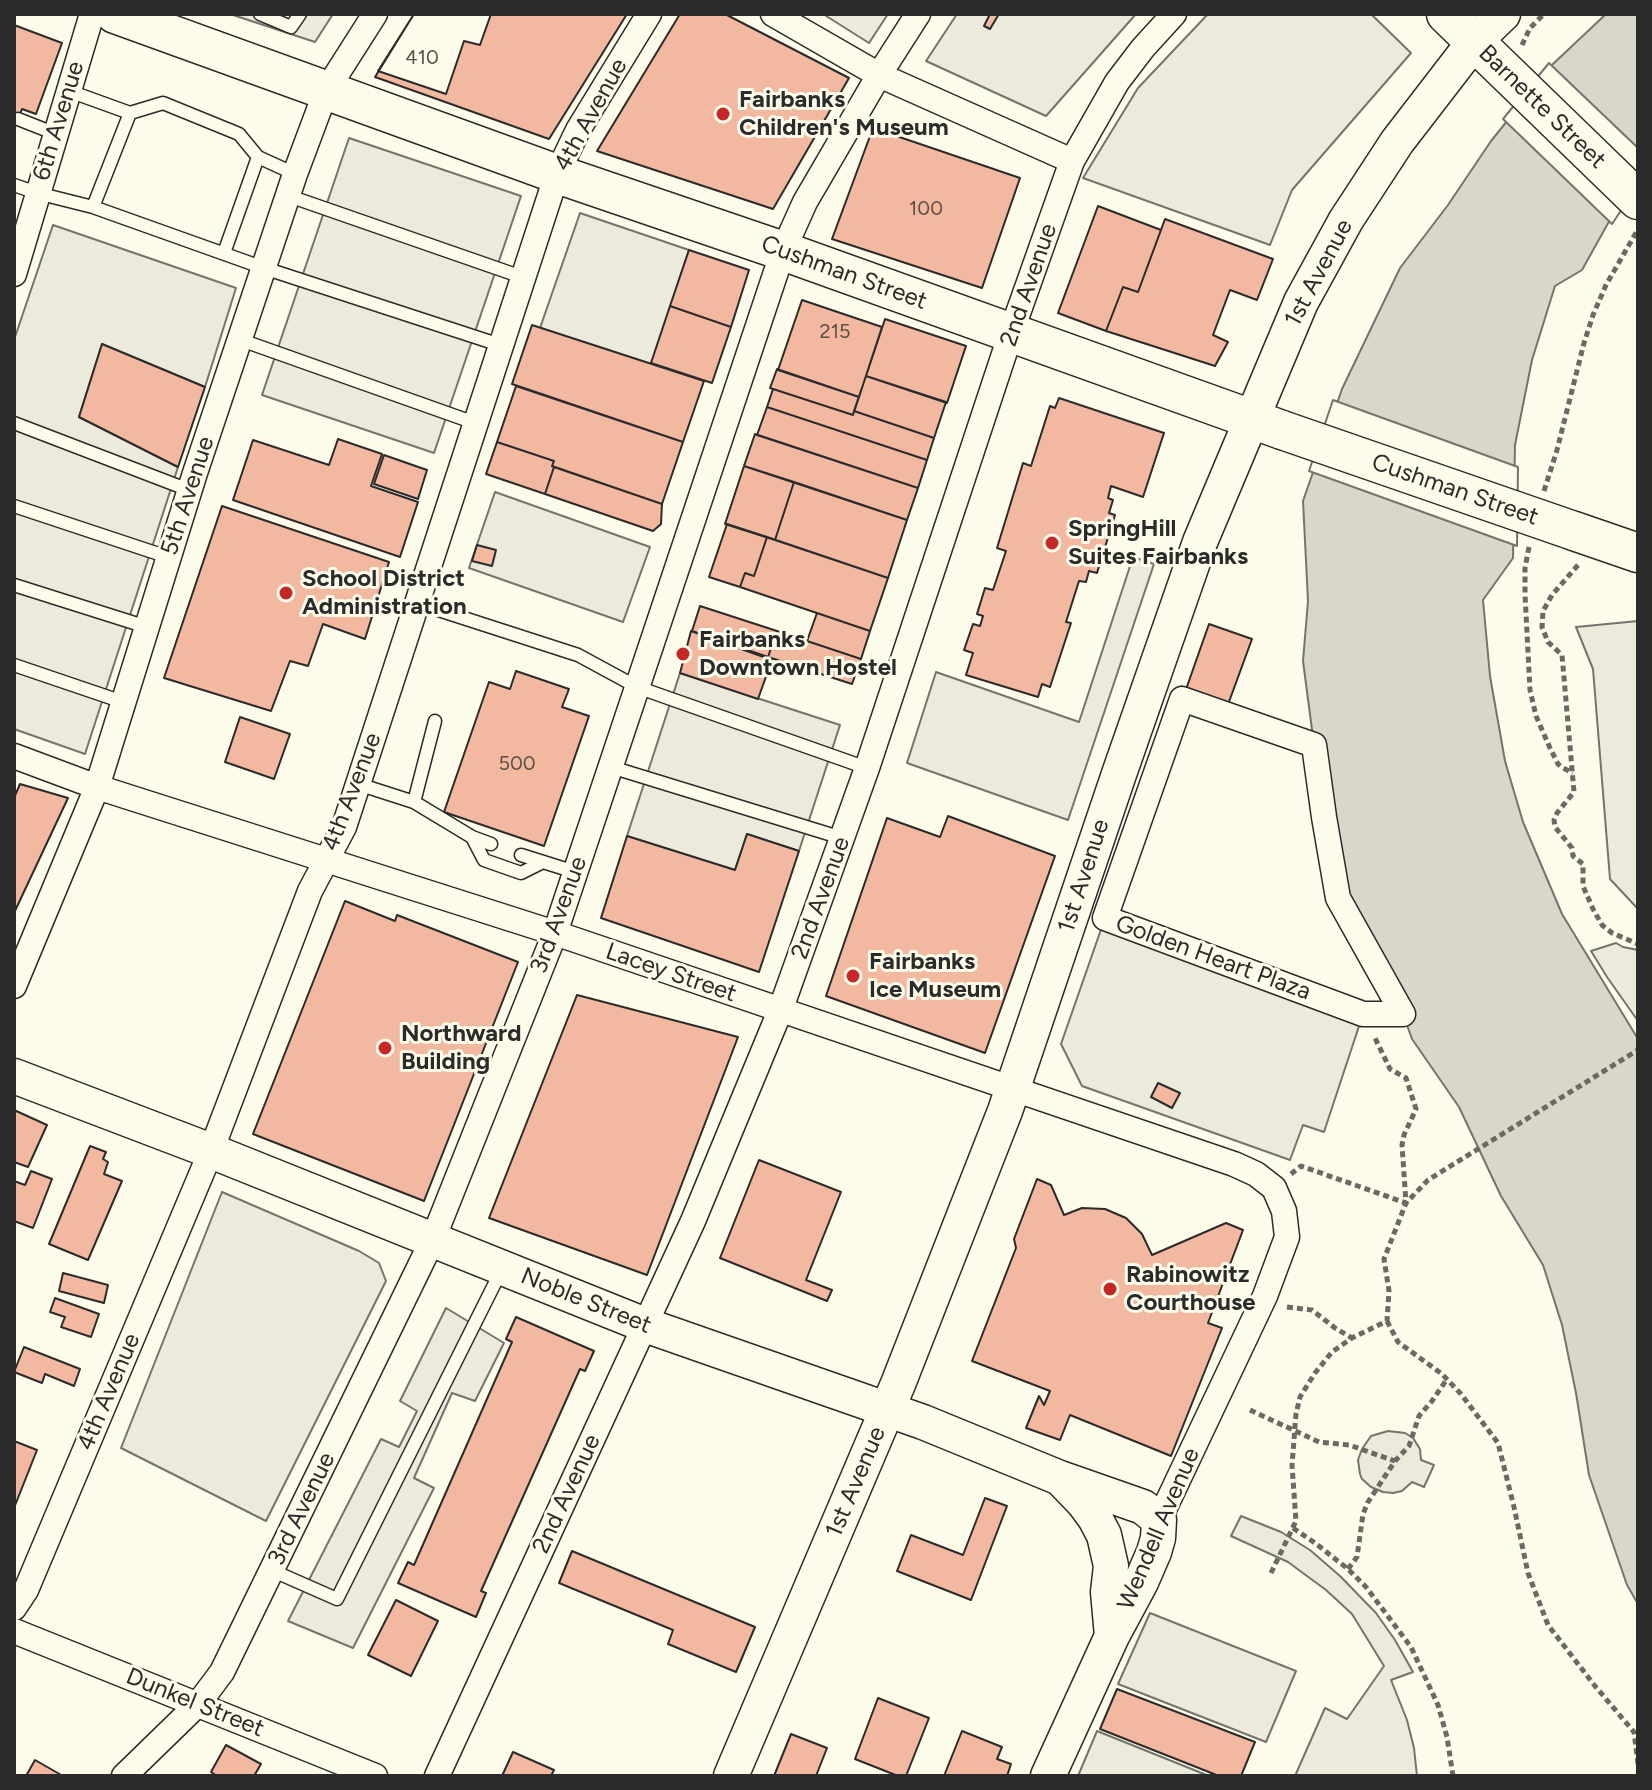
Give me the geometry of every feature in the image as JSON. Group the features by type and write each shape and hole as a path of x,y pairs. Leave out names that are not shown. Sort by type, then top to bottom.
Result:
{"main road":[{"name":"Cushman Street","path":"116,14 557,174 783,251 1266,424 1579,545 1638,553"},
{"name":"Barnette Street","path":"1446,14 1474,42 1522,67 1638,200"},
{"name":"1st Avenue","path":"731,1776 887,1410 1014,1090 1103,819 1200,542 1266,424 1301,302 1346,220 1397,142 1474,42 1503,14"},
{"name":"Noble Street","path":"14,1076 211,1151 645,1325 923,1422 1060,1478 1143,1507 1159,1520"},
{"path":"1060,1478 1084,1503 1104,1535 1111,1566 1108,1592 1112,1636"},
{"name":"Wendell Avenue","path":"1048,1776 1112,1636 1141,1582 1154,1552 1159,1520"}],"street":[{"name":"6th Avenue","path":"14,274 92,14"},
{"name":"5th Avenue","path":"14,986 97,787 189,490 326,91 375,14"},
{"name":"4th Avenue","path":"14,1608 26,1590 211,1151 310,891 344,827 557,174 578,130 649,14"},
{"path":"773,14 879,75 1072,161"},
{"name":"3rd Avenue","path":"124,1776 198,1704 222,1672 433,1239 555,933 783,251 805,202 918,14"},
{"name":"2nd Avenue","path":"437,1776 693,1221 780,1011 867,768 1011,333 1072,161 1117,82 1174,14"},
{"name":"Golden Heart Plaza","path":"1182,699 1314,745 1338,898 1403,1014 1363,1014 1105,918 1182,699"},
{"name":"Lacey Street","path":"14,756 97,787 555,933 1234,1164 1256,1174 1274,1188 1284,1211 1287,1237"},
{"name":"Wendell Avenue","path":"1159,1520 1265,1296 1287,1237"},
{"name":"Dunkel Street","path":"14,1631 375,1776"}],"lane":[{"path":"260,14 291,27 300,14"},
{"path":"69,91 130,113 163,103 239,134 258,157 292,185 522,277"},
{"path":"93,207 130,113"},
{"path":"18,119 56,134"},
{"path":"224,253 258,157"},
{"path":"14,185 93,207 264,268 500,345"},
{"path":"241,340 475,423"},
{"path":"14,423 189,490"},
{"path":"14,506 168,557"},
{"path":"14,585 147,627"},
{"path":"417,603 578,655 637,687 867,768"},
{"path":"14,665 123,702"},
{"path":"414,802 435,721"},
{"path":"611,767 842,838"},
{"path":"358,784 414,802 472,837 491,844"},
{"path":"472,837 484,860 521,873 543,862"},
{"path":"521,855 575,872"},
{"path":"271,1570 337,1599 503,1267"}],"path":[{"path":"1522,67 1522,46 1530,28 1544,14"},
{"path":"1579,545 1543,611 1542,627 1548,642 1562,655 1574,792 1557,813 1555,827 1572,848 1573,856 1583,864 1583,886 1602,925 1638,944"},
{"path":"1363,1014 1390,1069 1406,1078 1416,1109 1402,1145 1406,1203"},
{"path":"1638,1050 1428,1180 1406,1203 1384,1259 1389,1291 1387,1321 1398,1342 1447,1379 1498,1443 1528,1573 1548,1625 1634,1732 1638,1764"},
{"path":"1291,1174 1301,1166 1406,1203"},
{"path":"1265,1296 1290,1309 1312,1310 1352,1338"},
{"path":"1271,1573 1296,1521 1292,1465 1300,1397 1332,1352 1387,1321"},
{"path":"1348,1569 1357,1557 1363,1514 1368,1502 1395,1461 1409,1446 1419,1416 1447,1379"},
{"path":"1250,1410 1319,1442 1362,1449 1395,1461"},
{"path":"1293,1528 1348,1569 1366,1587 1416,1657 1438,1705 1453,1776"}],"shaded area":[{"path":"230,14 333,14 315,42"},
{"path":"823,14 888,14 869,43"},
{"path":"957,14 1136,14 1046,116 926,61"},
{"path":"1208,14 1371,14 1411,53 1292,190 1270,245 1083,178 1138,88"},
{"path":"1606,14 1638,14 1638,179 1616,209 1582,270 1555,286 1532,360 1515,445 1513,558 1483,600 1490,676 1505,761 1523,822 1562,914 1638,1039 1638,1604 1627,1585 1589,1475 1562,1325 1543,1265 1501,1196 1459,1107 1412,1039 1403,1014 1338,898 1303,661 1308,601 1303,501 1342,389 1400,268 1491,141 1553,64"},
{"path":"349,138 521,196 434,453 262,395"},
{"path":"580,213 689,250 651,365 540,328"},
{"path":"53,225 236,288 205,387 102,344 79,417 178,467 85,754 14,729 14,340"},
{"path":"495,492 650,547 623,622 469,568"},
{"path":"1133,557 1154,564 1068,820 907,763 936,672 1079,722"},
{"path":"1638,621 1638,909 1610,879 1593,669 1576,627"},
{"path":"680,673 840,725 799,851 747,834 735,870 627,836"},
{"path":"1105,918 1363,1014 1324,1132 1303,1125 1290,1160 1082,1086 1061,1044"},
{"path":"1616,943 1638,950 1638,1021 1591,951"},
{"path":"222,1192 359,1251 379,1263 386,1281 266,1521 121,1448"},
{"path":"446,1308 504,1343 475,1401 452,1393 414,1478 434,1488 353,1648 288,1621 381,1439 399,1447 417,1411 400,1401"},
{"path":"1388,1431 1405,1433 1413,1438 1420,1449 1421,1460 1434,1465 1424,1487 1412,1482 1402,1491 1383,1492 1362,1479 1358,1460 1362,1449 1371,1436"},
{"path":"1241,1516 1281,1532 1310,1550 1376,1613 1395,1640 1413,1672 1391,1680 1407,1720 1417,1776 1295,1776 1325,1708 1347,1719 1384,1666 1352,1614 1326,1590 1288,1562 1231,1536"},
{"path":"1150,1613 1296,1671 1266,1742 1118,1684"},
{"path":"1097,1731 1209,1776 1078,1776"}],"pier":[{"path":"1549,63 1638,148 1638,185 1612,224 1503,119"},
{"path":"1333,400 1518,467 1517,546 1309,471"}],"building":[{"path":"414,14 627,14 549,139 375,77"},
{"path":"414,14 491,14 480,45 464,41 446,94 378,71"},
{"name":"Fairbanks Children's Museum","path":"680,14 725,14 849,78 773,209 597,151"},
{"path":"990,14 999,14 990,29 984,26"},
{"path":"14,25 62,43 36,114 22,109 14,129"},
{"path":"873,128 1020,178 982,288 832,239"},
{"path":"1098,206 1161,230 1138,292 1123,287 1106,331 1058,313"},
{"path":"1165,219 1273,259 1257,300 1230,290 1213,335 1228,342 1215,366 1106,331 1123,287 1138,292"},
{"path":"689,250 749,270 731,327 670,306"},
{"path":"802,300 882,327 859,397 778,370"},
{"path":"670,306 731,327 712,383 651,363"},
{"path":"885,319 966,346 947,403 866,376"},
{"path":"532,325 704,381 683,442 512,384"},
{"path":"102,344 205,387 178,467 79,417"},
{"path":"777,369 859,397 853,415 770,388"},
{"path":"866,376 946,402 934,438 854,411"},
{"path":"516,386 683,442 662,504 552,466 554,461 497,442"},
{"path":"773,389 853,415 854,411 934,438 927,460 767,407"},
{"name":"SpringHill Suites Fairbanks","path":"1059,398 1164,433 1143,497 1111,486 1108,498 1113,500 1109,513 1115,515 1097,573 1089,571 1086,582 1079,581 1066,622 1071,623 1050,687 1042,684 1038,697 966,675 973,653 964,650 973,624 980,626 983,616 977,614 985,588 993,590 1006,551 997,548 1023,463 1031,466 1050,406 1055,408"},
{"path":"767,407 927,460 918,488 757,435"},
{"path":"755,434 918,488 907,520 744,466"},
{"path":"338,439 382,454 371,486 418,502 400,557 233,500 253,440 329,465"},
{"path":"497,442 554,461 545,494 486,474"},
{"path":"384,455 427,470 418,499 374,484"},
{"path":"744,466 794,482 775,540 725,524"},
{"path":"554,467 662,504 661,524 653,531 545,494"},
{"path":"794,482 907,520 888,578 775,540"},
{"name":"School District Administration","path":"222,506 389,562 365,639 323,624 308,666 290,661 271,711 164,678"},
{"path":"727,524 767,537 754,576 745,573 740,587 709,577"},
{"path":"767,537 888,578 870,631 740,587 745,573 754,576"},
{"path":"477,545 496,550 492,566 472,561"},
{"path":"700,606 777,631 768,657 692,631"},
{"path":"817,613 870,631 861,659 807,641"},
{"path":"1209,624 1252,639 1226,710 1184,695"},
{"path":"691,631 772,660 758,699 680,673"},
{"path":"777,631 861,659 852,684 768,657"},
{"path":"516,671 569,689 562,707 589,716 544,846 444,812 489,682 510,689"},
{"path":"240,717 290,734 274,779 225,762"},
{"path":"20,784 68,798 14,913 14,798"},
{"path":"948,816 1055,856 985,1053 826,996 887,818 940,837"},
{"path":"747,834 799,851 759,972 601,918 627,836 735,870"},
{"name":"Northward Building","path":"345,901 395,921 397,915 518,962 424,1201 253,1134"},
{"path":"577,995 738,1037 647,1275 489,1218"},
{"path":"1158,1083 1180,1093 1172,1108 1151,1097"},
{"path":"14,1110 47,1125 28,1167 14,1162"},
{"path":"90,1146 106,1152 103,1159 108,1162 104,1174 122,1181 88,1260 49,1244"},
{"path":"759,1160 841,1192 806,1280 832,1290 827,1301 720,1258"},
{"path":"31,1171 52,1179 33,1228 14,1221 14,1181 25,1185"},
{"name":"Rabinowitz Courthouse","path":"1037,1179 1051,1185 1064,1215 1082,1208 1105,1209 1126,1218 1142,1234 1152,1255 1226,1223 1243,1230 1208,1323 1222,1328 1171,1456 1070,1415 1060,1440 1026,1428 1039,1396 1044,1405 1050,1391 972,1361 1016,1248 1014,1239"},
{"path":"63,1273 108,1285 104,1303 59,1291"},
{"path":"55,1298 99,1314 91,1337 61,1327 65,1317 50,1312"},
{"path":"516,1317 594,1351 585,1371 580,1369 481,1591 486,1593 476,1617 398,1583 408,1562 414,1565 512,1342 506,1339"},
{"path":"24,1347 80,1369 74,1386 45,1374 42,1383 14,1372"},
{"path":"14,1441 37,1450 14,1508"},
{"path":"985,1498 1007,1506 971,1600 897,1571 911,1535 963,1555"},
{"path":"572,1551 755,1627 736,1672 668,1644 673,1630 559,1583"},
{"path":"396,1600 438,1621 411,1676 368,1655"},
{"path":"1117,1689 1255,1742 1241,1776 1219,1776 1100,1729"},
{"path":"878,1698 929,1718 906,1776 898,1776 855,1759"},
{"path":"962,1731 1002,1747 997,1759 1011,1764 1007,1776 944,1776"},
{"path":"791,1734 827,1748 816,1776 774,1776"},
{"path":"226,1745 261,1764 254,1776 217,1776 211,1772"},
{"path":"513,1752 554,1770 551,1776 502,1776"},
{"path":"35,1760 63,1776 26,1776"}],"place":[{"name":"Fairbanks Children's Museum","path":"723,114"},
{"name":"SpringHill Suites Fairbanks","path":"1052,543"},
{"name":"School District Administration","path":"286,593"},
{"name":"Fairbanks Downtown Hostel","path":"683,654"},
{"name":"Fairbanks Ice Museum","path":"853,976"},
{"name":"Northward Building","path":"385,1048"},
{"name":"Rabinowitz Courthouse","path":"1110,1289"}]}
